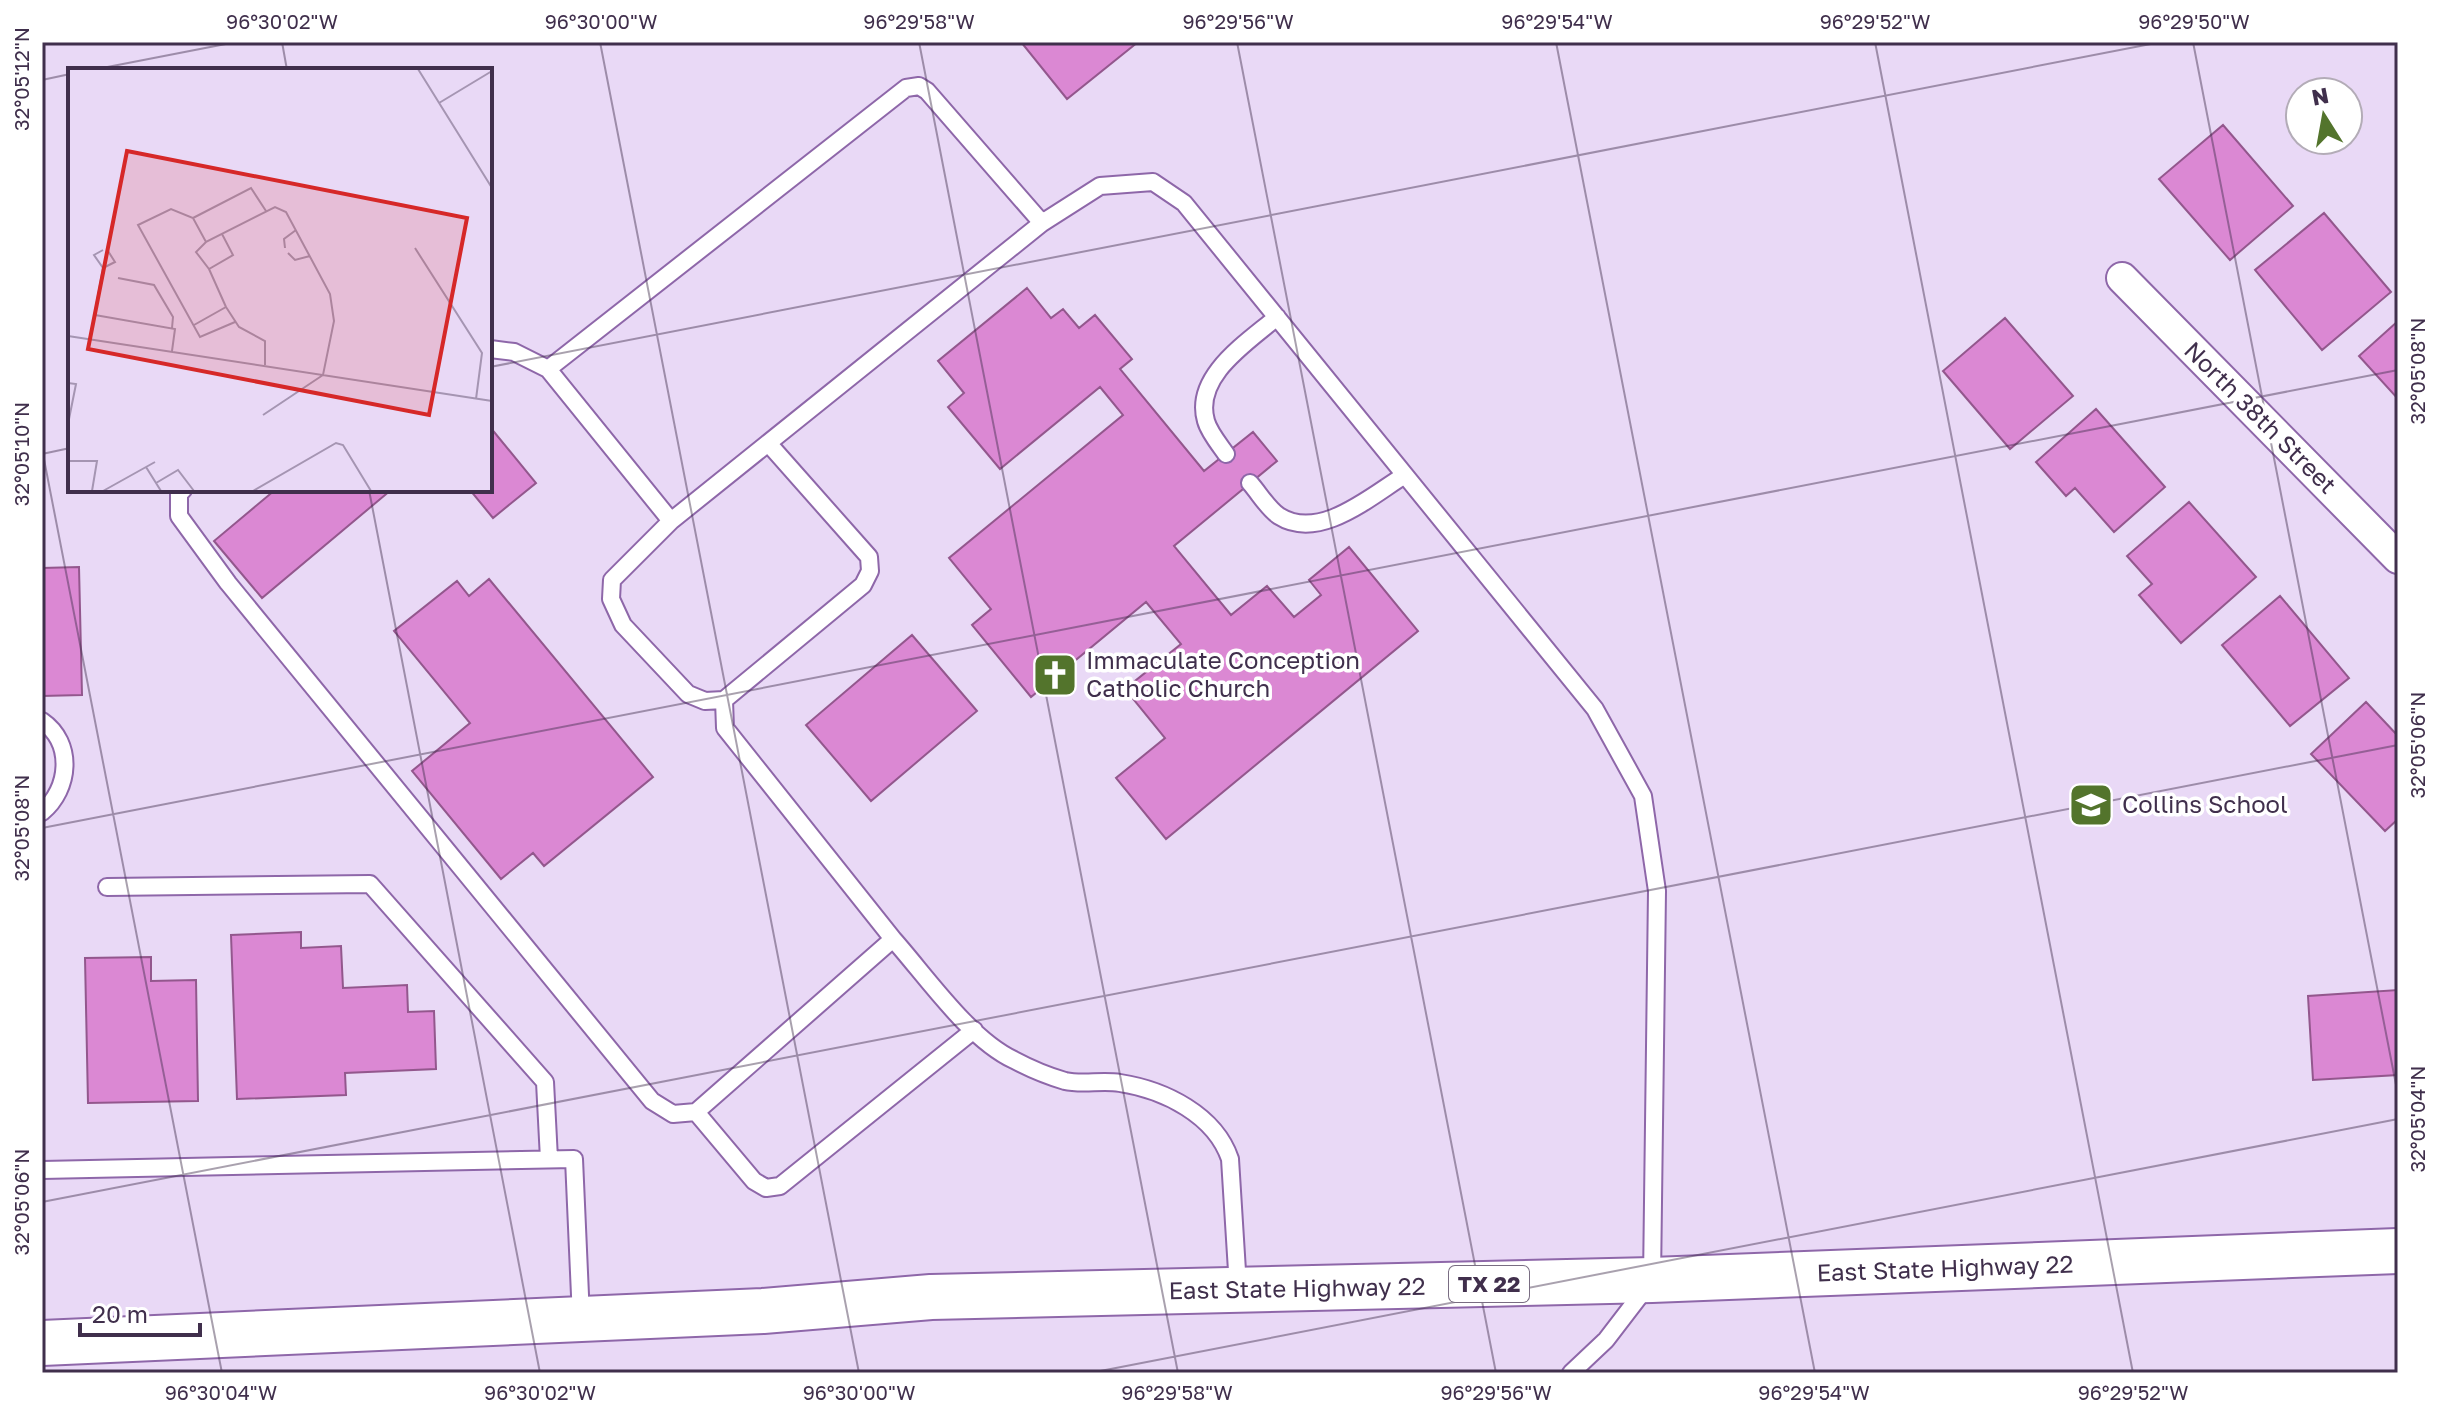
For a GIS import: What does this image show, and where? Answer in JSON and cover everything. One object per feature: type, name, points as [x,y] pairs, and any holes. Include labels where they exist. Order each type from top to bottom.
[{"type":"main road","name":"East State Highway 22","points":[[581,1319],[763,1311],[931,1297],[1652,1280],[2398,1251]]},
{"type":"main road","name":"TX 22","points":[[42,1343],[581,1319]]},
{"type":"street","name":"North 38th Street","points":[[2122,278],[2398,558]]},
{"type":"lane","points":[[548,369],[906,88],[919,86],[927,91],[1042,223]]},
{"type":"lane","points":[[768,443],[869,557],[870,571],[863,585],[724,700],[705,701],[688,694],[623,625],[611,599],[612,580],[671,521],[768,443],[1042,223],[1100,186],[1153,182],[1184,203],[1595,709],[1643,796],[1657,891],[1652,1280],[1606,1340],[1571,1373]]},
{"type":"lane","points":[[1226,454],[1206,422],[1203,397],[1223,364],[1277,317]]},
{"type":"lane","points":[[492,349],[514,352],[548,369],[671,521]]},
{"type":"lane","points":[[1250,483],[1280,517],[1311,525],[1346,512],[1405,475]]},
{"type":"lane","points":[[180,492],[179,516],[228,583],[652,1101],[673,1114],[696,1112],[893,939]]},
{"type":"lane","points":[[724,700],[725,728],[893,939],[974,1030],[1011,1059],[1067,1081],[1120,1083],[1172,1099],[1211,1126],[1224,1141],[1230,1159],[1239,1290]]},
{"type":"lane","points":[[42,721],[61,746],[66,776],[54,802],[42,812]]},
{"type":"lane","points":[[107,887],[370,884],[545,1082],[549,1159]]},
{"type":"lane","points":[[696,1112],[754,1181],[766,1188],[780,1186],[974,1030]]},
{"type":"lane","points":[[42,1170],[574,1159],[581,1319]]},
{"type":"building","points":[[1021,42],[1138,42],[1067,99]]},
{"type":"building","points":[[2223,125],[2293,206],[2230,260],[2159,179]]},
{"type":"building","points":[[2324,213],[2391,292],[2322,350],[2255,270]]},
{"type":"building","points":[[1027,288],[1051,318],[1063,309],[1079,328],[1095,315],[1132,359],[1120,369],[1204,471],[1253,432],[1277,461],[1174,546],[1231,615],[1267,586],[1294,617],[1321,595],[1309,580],[1349,547],[1418,631],[1166,839],[1116,778],[1165,738],[1125,689],[1181,644],[1146,602],[1031,697],[972,625],[991,609],[949,558],[1123,415],[1100,387],[1000,469],[948,407],[964,393],[938,361]]},
{"type":"building","points":[[2005,318],[2073,396],[2010,449],[1943,371]]},
{"type":"building","points":[[2398,321],[2398,399],[2359,356]]},
{"type":"building","points":[[2096,409],[2165,487],[2114,532],[2075,488],[2066,496],[2036,462]]},
{"type":"building","points":[[492,429],[536,483],[493,518],[472,492],[492,492]]},
{"type":"building","points":[[273,492],[389,492],[262,598],[214,541]]},
{"type":"building","points":[[2189,502],[2256,577],[2181,643],[2139,595],[2152,584],[2127,556]]},
{"type":"building","points":[[79,567],[82,695],[42,696],[42,568]]},
{"type":"building","points":[[489,579],[653,777],[544,866],[533,853],[501,879],[412,771],[470,723],[394,631],[457,581],[469,596]]},
{"type":"building","points":[[2280,596],[2349,678],[2290,726],[2222,645]]},
{"type":"building","points":[[912,635],[977,711],[871,801],[806,725]]},
{"type":"building","points":[[2366,702],[2398,736],[2398,819],[2385,831],[2311,754]]},
{"type":"building","points":[[301,932],[301,948],[341,946],[343,988],[407,985],[408,1012],[434,1011],[436,1069],[345,1073],[346,1095],[237,1099],[231,935]]},
{"type":"building","points":[[151,957],[151,981],[196,980],[198,1101],[88,1103],[85,958]]},
{"type":"building","points":[[2398,990],[2398,1075],[2313,1080],[2308,996]]},
{"type":"place","name":"Immaculate Conception Catholic Church","points":[[1055,675]]},
{"type":"place","name":"Collins School","points":[[2091,805]]}]
